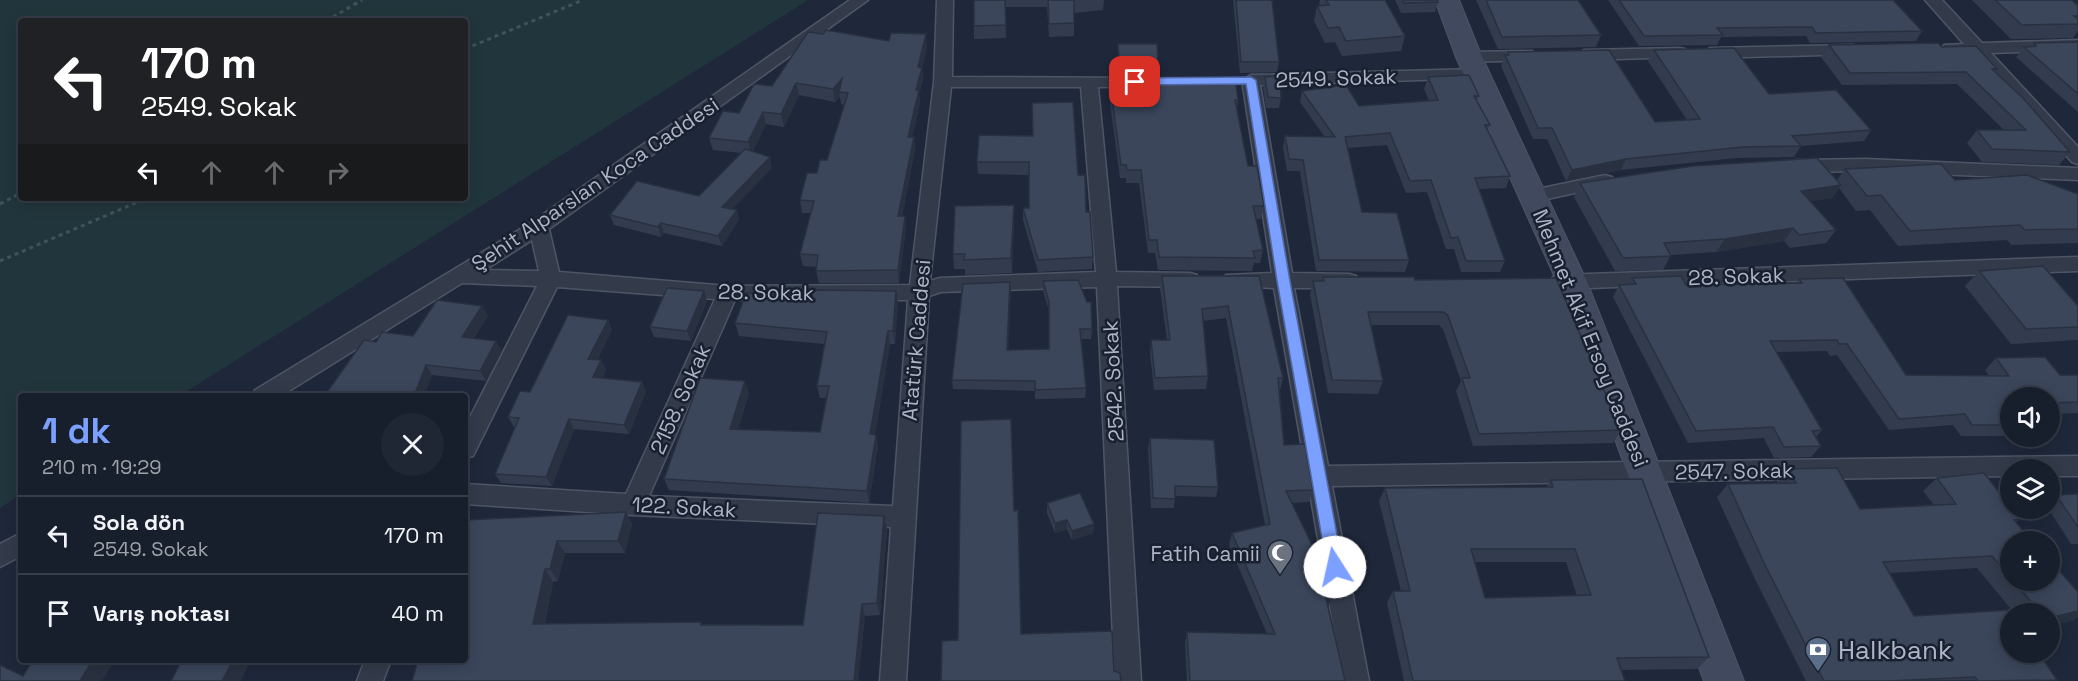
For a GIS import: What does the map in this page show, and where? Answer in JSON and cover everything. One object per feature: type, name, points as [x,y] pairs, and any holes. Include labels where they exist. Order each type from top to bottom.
[{"type":"street","name":"Şehit Alparslan Koca Caddesi","points":[[268,393],[539,227],[860,0]]},
{"type":"street","name":"Atatürk Caddesi","points":[[893,681],[919,292],[943,82],[945,0]]},
{"type":"street","name":"Mehmet Akif Ersoy Caddesi","points":[[1447,0],[1473,65],[1572,282],[1724,681]]},
{"type":"street","points":[[1933,0],[2078,158]]},
{"type":"street","points":[[1931,49],[2078,45]]},
{"type":"street","points":[[1572,55],[1873,50]]},
{"type":"street","name":"2549. Sokak","points":[[1283,281],[1245,80],[1473,65],[1549,56]]},
{"type":"street","points":[[943,82],[1158,82]]},
{"type":"street","name":"2542. Sokak","points":[[1089,82],[1107,279],[1128,681]]},
{"type":"street","points":[[1784,166],[1866,165],[2078,174]]},
{"type":"street","points":[[1533,196],[1621,178]]},
{"type":"street","points":[[468,443],[551,279],[539,227]]},
{"type":"street","name":"28. Sokak","points":[[1538,282],[2078,264]]},
{"type":"street","name":"28. Sokak","points":[[460,276],[551,279],[728,293],[919,292],[940,285],[1107,279],[1364,281]]},
{"type":"street","points":[[1283,281],[1356,681]]},
{"type":"street","name":"2158. Sokak","points":[[633,506],[728,293]]},
{"type":"street","name":"2547. Sokak","points":[[1318,476],[2078,466]]},
{"type":"street","name":"122. Sokak","points":[[468,494],[633,506],[903,517]]},
{"type":"street","points":[[0,557],[18,546]]},
{"type":"street","points":[[0,557],[18,559]]},
{"type":"street","points":[[370,681],[377,663]]},
{"type":"path","points":[[331,18],[362,0]]},
{"type":"path","points":[[468,48],[583,0]]},
{"type":"path","points":[[0,204],[18,195]]},
{"type":"path","points":[[0,261],[140,201]]},
{"type":"green space","points":[[0,0],[808,0],[184,393],[18,393],[18,496],[0,508]]},
{"type":"building","points":[[974,0],[1005,0],[1006,25],[974,26]]},
{"type":"building","points":[[1048,0],[1074,0],[1074,23],[1049,24]]},
{"type":"building","points":[[1236,0],[1272,0],[1279,62],[1241,62]]},
{"type":"building","points":[[1326,0],[1385,0],[1405,36],[1346,41],[1339,27],[1328,28],[1317,6],[1329,5]]},
{"type":"building","points":[[1403,0],[1437,0],[1438,2],[1404,3]]},
{"type":"building","points":[[1486,0],[1578,0],[1601,35],[1502,37]]},
{"type":"building","points":[[1619,0],[1893,0],[1922,31],[1816,33],[1812,27],[1717,28],[1723,35],[1644,36]]},
{"type":"building","points":[[1995,0],[2072,0],[2078,6],[2078,16],[2074,16],[2078,19],[2078,24],[2022,25]]},
{"type":"building","points":[[826,30],[889,41],[891,33],[926,34],[918,67],[922,68],[916,90],[919,90],[908,137],[914,137],[898,216],[905,216],[898,270],[816,271],[818,255],[800,254],[814,201],[800,200],[807,173],[817,173],[820,160],[827,160],[848,93],[839,92],[842,79],[833,89],[796,83],[781,114],[763,112],[748,142],[709,138],[723,111],[739,113],[754,84],[772,86],[808,32],[823,34]]},
{"type":"building","points":[[2078,42],[2078,94],[2024,47],[2036,46],[2034,43]]},
{"type":"building","points":[[1938,43],[1942,47],[1976,46],[1997,69],[1992,69],[2023,98],[2070,152],[1992,149],[1977,130],[2026,130],[1966,72],[1850,73],[1829,45]]},
{"type":"building","points":[[1118,44],[1157,44],[1158,63],[1119,63]]},
{"type":"building","points":[[1734,48],[1769,94],[1836,90],[1871,130],[1792,136],[1801,146],[1743,147],[1626,159],[1572,170],[1552,128],[1538,128],[1505,55],[1509,55],[1508,52],[1609,50],[1655,122],[1700,119],[1654,50]]},
{"type":"building","points":[[1469,75],[1479,96],[1474,96],[1490,125],[1485,125],[1510,176],[1475,178],[1505,261],[1466,261],[1458,237],[1451,238],[1431,180],[1410,181],[1390,133],[1345,137],[1362,212],[1397,213],[1409,260],[1319,260],[1303,160],[1289,159],[1285,136],[1335,137],[1302,91],[1346,85],[1359,106],[1438,100],[1428,77]]},
{"type":"building","points":[[1109,76],[1235,78],[1238,100],[1235,100],[1248,166],[1257,166],[1264,206],[1253,206],[1263,250],[1253,251],[1255,258],[1159,257],[1157,240],[1149,240],[1141,170],[1127,170],[1126,165],[1121,165]]},
{"type":"building","points":[[1280,76],[1281,98],[1268,97],[1265,77]]},
{"type":"building","points":[[1073,102],[1078,175],[1085,175],[1086,212],[1090,212],[1093,257],[1038,260],[1023,208],[1029,208],[1029,162],[977,162],[979,135],[1033,136],[1032,103]]},
{"type":"building","points":[[745,149],[770,157],[722,207],[737,210],[718,236],[661,223],[658,227],[610,215],[637,181],[699,196]]},
{"type":"building","points":[[1817,158],[1841,185],[1801,191],[1836,230],[1799,235],[1793,228],[1725,239],[1664,243],[1671,256],[1623,258],[1580,183],[1693,166]]},
{"type":"building","points":[[1941,164],[1955,180],[2027,175],[2078,194],[2078,229],[2025,230],[2020,225],[1910,231],[1881,195],[1867,196],[1845,169]]},
{"type":"building","points":[[1014,205],[1011,258],[964,260],[965,254],[953,254],[955,206]]},
{"type":"building","points":[[2043,266],[2078,306],[2078,327],[2026,329],[1979,271]]},
{"type":"building","points":[[1162,276],[1259,276],[1283,378],[1278,378],[1284,445],[1305,444],[1313,490],[1286,491],[1330,582],[1332,597],[1326,598],[1345,681],[1190,681],[1187,632],[1275,634],[1232,533],[1270,524],[1228,306],[1202,309],[1208,376],[1155,378],[1151,340],[1170,340]]},
{"type":"building","points":[[1681,276],[1686,285],[1802,283],[1799,279],[1843,278],[1906,375],[2009,376],[1996,358],[2045,357],[2060,375],[2078,375],[2078,402],[2060,403],[2060,387],[2000,387],[2000,425],[1972,425],[1965,414],[1899,419],[1847,344],[1839,344],[1837,340],[1770,341],[1822,430],[1812,431],[1821,446],[1784,447],[1773,427],[1696,431],[1619,285],[1636,284],[1632,278]]},
{"type":"building","points":[[1323,277],[1414,277],[1415,280],[1556,278],[1621,430],[1479,434],[1462,378],[1470,378],[1448,316],[1444,312],[1368,312],[1383,381],[1332,380],[1313,281],[1324,281]]},
{"type":"building","points":[[1078,280],[1087,302],[1091,302],[1092,329],[1080,329],[1086,388],[1035,390],[1035,381],[952,380],[963,284],[1010,282],[1007,350],[1049,349],[1049,302],[1043,281]]},
{"type":"building","points":[[667,288],[704,291],[687,331],[650,327]]},
{"type":"building","points":[[813,290],[896,291],[893,331],[888,331],[870,434],[876,435],[867,491],[664,479],[700,378],[745,381],[730,429],[820,432],[829,386],[817,386],[827,332],[735,323],[746,293],[812,297]]},
{"type":"building","points":[[437,300],[482,306],[462,337],[496,341],[480,371],[426,365],[415,393],[326,393],[364,340],[376,342],[382,332],[413,336]]},
{"type":"building","points":[[568,315],[608,320],[588,359],[601,360],[593,377],[642,382],[624,425],[569,419],[546,477],[495,474],[519,418],[508,417],[520,391],[530,392]]},
{"type":"building","points":[[1011,419],[1014,511],[1018,510],[1021,634],[1112,631],[1114,671],[1120,673],[1121,681],[941,681],[942,641],[958,640],[961,421]]},
{"type":"building","points":[[1150,438],[1214,440],[1218,487],[1175,486],[1175,499],[1153,498]]},
{"type":"building","points":[[1837,468],[1860,509],[1956,504],[1937,478],[1984,473],[2000,493],[2000,519],[2020,519],[2014,520],[2024,531],[2000,531],[2000,565],[1992,556],[1883,562],[1914,616],[2000,611],[2000,663],[2045,663],[2057,680],[1978,681],[1975,677],[1824,681],[1765,565],[1728,484],[1796,483],[1788,469]]},
{"type":"building","points":[[1642,479],[1709,657],[1617,658],[1625,681],[1413,681],[1393,591],[1410,591],[1385,488],[1553,487],[1551,480]],"holes":[[[1471,549],[1575,549],[1591,595],[1485,598]]]},
{"type":"building","points":[[1080,493],[1094,524],[1072,531],[1067,520],[1055,523],[1047,503]]},
{"type":"building","points":[[2078,494],[2078,527],[2060,501],[2060,495]]},
{"type":"building","points":[[626,512],[618,541],[557,541],[550,569],[545,569],[533,624],[701,622],[701,625],[803,625],[818,513],[884,516],[877,603],[862,604],[854,681],[412,681],[417,663],[468,663],[468,520]]},
{"type":"building","points":[[2060,572],[2078,592],[2078,611],[2060,615],[2060,603],[2032,603],[2022,591],[2060,591]]},
{"type":"building","points":[[31,663],[91,663],[80,681],[0,681],[0,665],[23,676]]},
{"type":"building","points":[[180,663],[231,663],[222,681],[171,681]]},
{"type":"place","name":"Fatih Camii","points":[[1280,576]]},
{"type":"place","name":"Halkbank","points":[[1818,673]]},
{"type":"route","points":[[1135,82],[1251,80],[1283,281],[1335,567]]}]
